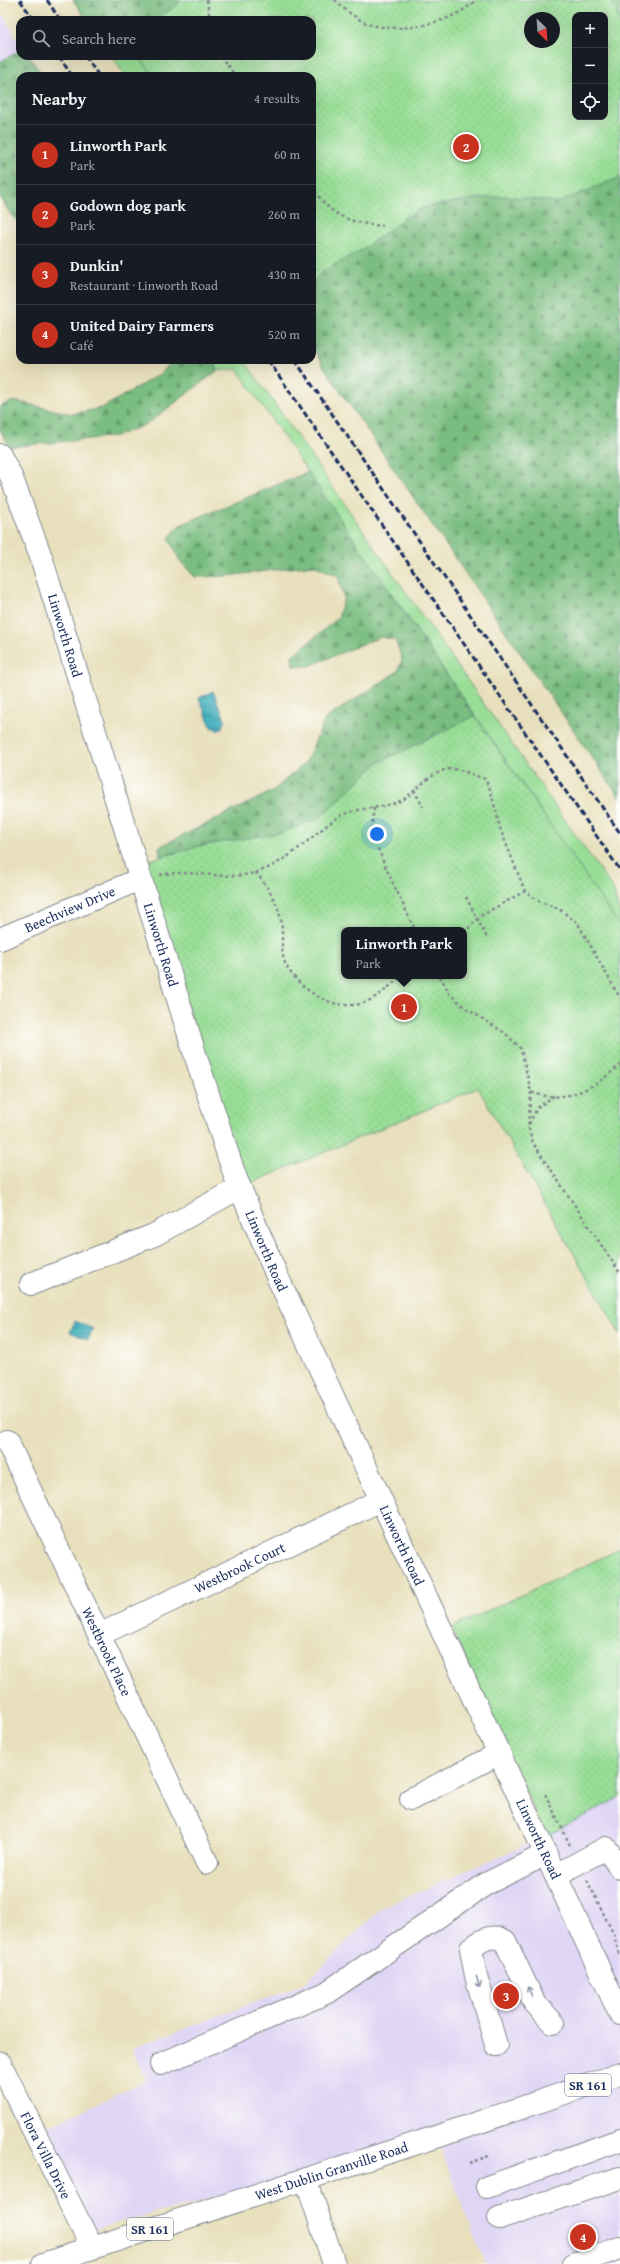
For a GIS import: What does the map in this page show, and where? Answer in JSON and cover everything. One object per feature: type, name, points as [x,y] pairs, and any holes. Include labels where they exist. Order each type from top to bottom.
[{"type":"main road","name":"Linworth Road","points":[[0,455],[11,476],[41,557],[194,1051],[240,1188],[278,1276],[381,1500],[500,1753],[620,2014]]},
{"type":"main road","name":"Beechview Drive","points":[[0,939],[140,879]]},
{"type":"main road","points":[[31,1284],[154,1235],[240,1188]]},
{"type":"main road","name":"Westbrook Place","points":[[7,1441],[206,1863]]},
{"type":"main road","name":"Westbrook Court","points":[[99,1635],[381,1500]]},
{"type":"main road","points":[[411,1799],[500,1753]]},
{"type":"main road","points":[[556,1875],[613,1844],[620,1868]]},
{"type":"main road","points":[[161,2064],[326,1993],[486,1884],[546,1854]]},
{"type":"main road","points":[[496,2045],[474,1970],[471,1949],[479,1942],[492,1937],[499,1937],[505,1941],[534,2002],[553,2023]]},
{"type":"main road","name":"Flora Villa Drive","points":[[0,2063],[92,2248]]},
{"type":"main road","name":"West Dublin Granville Road","points":[[42,2264],[466,2127],[620,2074]]},
{"type":"main road","points":[[487,2188],[620,2140]]},
{"type":"main road","points":[[498,2218],[620,2178]]},
{"type":"main road","points":[[306,2179],[334,2264]]},
{"type":"main road","points":[[574,2264],[620,2248]]},
{"type":"path","points":[[207,0],[209,16]]},
{"type":"path","points":[[335,0],[366,23],[387,28],[439,21],[462,12],[476,0]]},
{"type":"path","points":[[223,60],[233,72]]},
{"type":"path","points":[[316,193],[321,202],[339,215],[359,224],[383,226]]},
{"type":"path","points":[[140,879],[174,872],[200,873],[228,878],[269,868],[292,854],[335,819],[348,813],[374,808],[404,799],[436,773],[452,769],[485,779],[490,790],[501,831],[525,891],[539,901],[559,909],[577,922],[620,998]]},
{"type":"path","points":[[414,790],[423,807]]},
{"type":"path","points":[[374,808],[371,831],[385,866],[415,927]]},
{"type":"path","points":[[256,872],[278,907],[282,922],[280,942],[286,965],[297,980],[315,996],[332,1004],[354,1004],[370,1001],[398,979]]},
{"type":"path","points":[[467,929],[478,920],[525,891]]},
{"type":"path","points":[[466,897],[487,938]]},
{"type":"path","points":[[442,979],[449,993],[464,1007],[505,1033],[521,1049],[531,1092],[528,1126],[533,1143],[620,1273]]},
{"type":"path","points":[[531,1092],[543,1097],[587,1090],[620,1065]]},
{"type":"path","points":[[528,1126],[538,1108],[555,1096]]},
{"type":"path","points":[[469,2163],[489,2156]]},
{"type":"shaded area","points":[[0,11],[16,37],[16,52],[0,62]]},
{"type":"shaded area","points":[[620,1797],[620,2264],[486,2264],[437,2140],[83,2232],[29,2135],[146,2081],[132,2048],[304,1984],[381,1908],[546,1836]]},
{"type":"green space","points":[[73,0],[180,0],[178,5],[160,16],[84,16]]},
{"type":"green space","points":[[180,0],[611,0],[620,22],[620,177],[559,202],[506,196],[472,199],[425,207],[404,218],[365,248],[323,271],[316,270],[316,72],[150,72],[142,60],[316,60],[316,16],[160,16],[178,5]]},
{"type":"green space","points":[[611,0],[620,0],[620,22]]},
{"type":"green space","points":[[16,52],[16,60],[32,60],[40,72],[16,72],[16,220],[11,215],[0,197],[0,62]]},
{"type":"green space","points":[[115,60],[142,60],[150,72],[122,72]]},
{"type":"green space","points":[[620,177],[620,798],[323,366],[316,353],[316,278],[323,271],[365,248],[404,218],[425,207],[472,199],[506,196],[559,202]]},
{"type":"green space","points":[[316,270],[323,271],[316,278]]},
{"type":"green space","points":[[170,364],[214,364],[217,371],[147,424],[116,436],[10,447],[0,430],[0,406],[14,401],[72,414],[102,408],[158,375]]},
{"type":"green space","points":[[214,364],[247,364],[613,889],[620,915],[620,926],[237,369],[217,371]]},
{"type":"green space","points":[[308,472],[475,716],[378,763],[318,819],[280,833],[200,846],[160,856],[159,847],[273,791],[306,762],[325,719],[398,671],[402,659],[395,640],[380,637],[309,666],[293,666],[292,656],[338,618],[344,598],[338,576],[314,565],[226,576],[195,577],[180,561],[169,538],[180,525]]},
{"type":"green space","points":[[475,716],[620,926],[620,1334],[478,1088],[244,1186],[143,862],[200,846],[280,833],[318,819],[378,763]]},
{"type":"green space","points":[[620,1549],[620,1797],[546,1836],[451,1628]]},
{"type":"water","points":[[213,691],[226,722],[222,724],[223,727],[217,731],[215,727],[212,729],[199,698]]},
{"type":"water","points":[[75,1321],[93,1329],[88,1340],[70,1332]]},
{"type":"railway","points":[[20,0],[31,16]]},
{"type":"railway","points":[[47,0],[57,16]]},
{"type":"railway","points":[[62,60],[69,72]]},
{"type":"railway","points":[[88,60],[96,72]]},
{"type":"railway","points":[[271,364],[620,870]]},
{"type":"railway","points":[[298,364],[620,833]]},
{"type":"place","name":"Godown dog park","points":[[466,147]]},
{"type":"place","name":"Linworth Park","points":[[404,1007]]},
{"type":"place","name":"Dunkin'","points":[[506,1996]]},
{"type":"place","name":"United Dairy Farmers","points":[[583,2237]]}]
